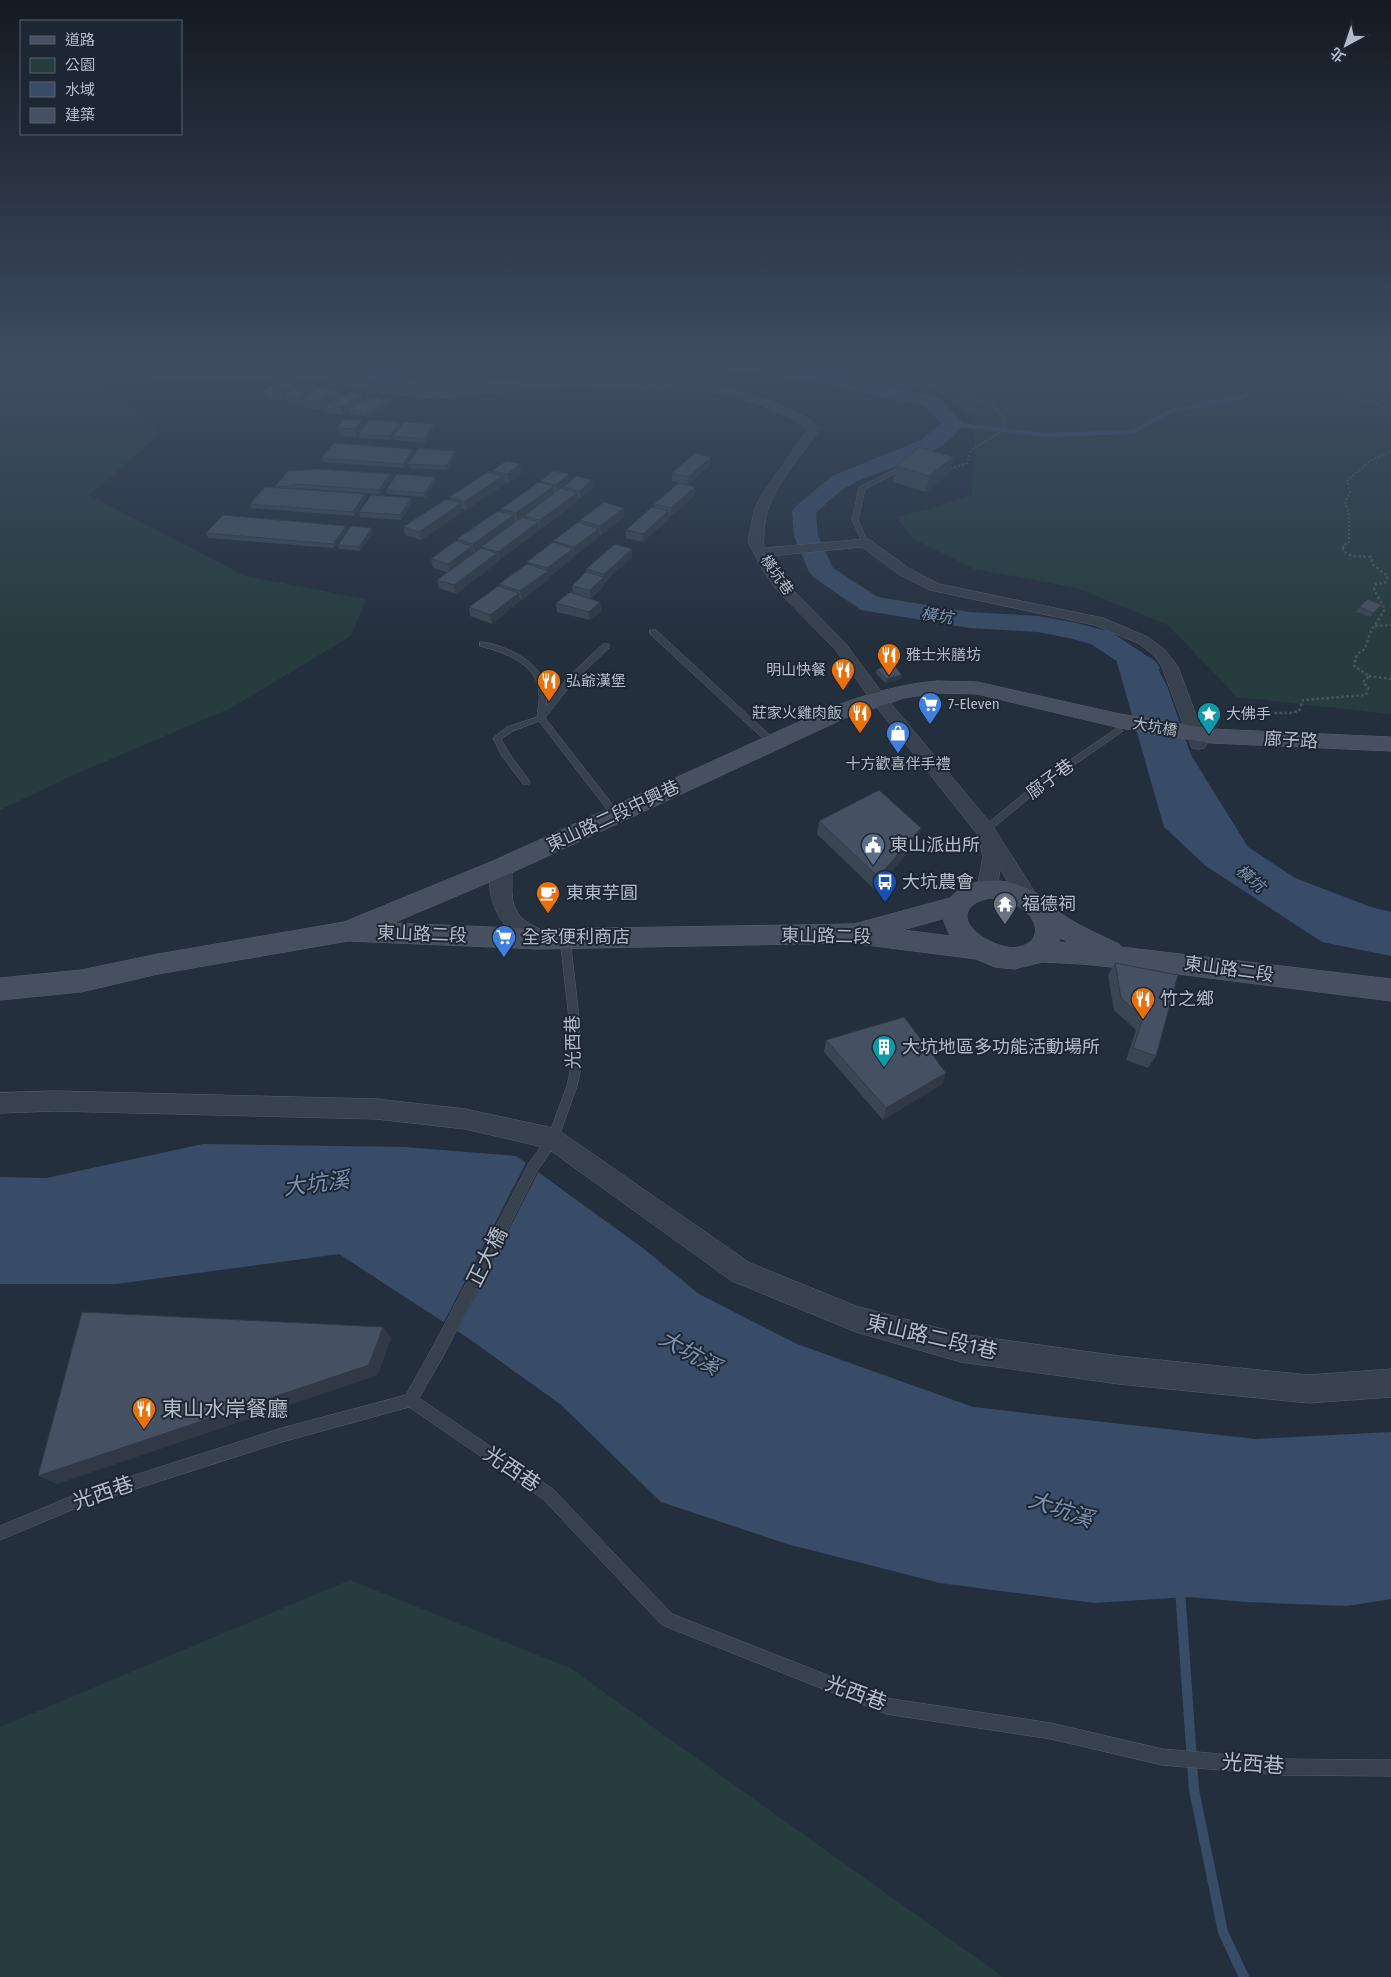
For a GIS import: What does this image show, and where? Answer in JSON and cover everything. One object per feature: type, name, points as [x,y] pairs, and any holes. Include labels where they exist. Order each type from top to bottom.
[{"type":"main road","name":"東山路二段中興巷","points":[[348,931],[502,867],[835,714],[877,697],[913,700],[974,699],[1121,728]]},
{"type":"main road","name":"大坑橋","points":[[1121,728],[1194,739]]},
{"type":"main road","name":"廍子路","points":[[1194,739],[1391,744]]},
{"type":"main road","name":"廍子路","points":[[1194,739],[1298,755],[1391,759]]},
{"type":"main road","points":[[851,934],[957,906],[969,895],[987,889],[1010,892],[1038,908],[1082,938],[1120,956]]},
{"type":"main road","points":[[957,906],[954,916],[956,928],[964,939],[976,949],[1003,958],[1019,958],[1042,947],[1048,937],[1048,926],[1038,908]]},
{"type":"main road","name":"東山路二段","points":[[0,1009],[82,981],[158,964],[348,931],[553,938],[851,934],[976,949]]},
{"type":"main road","name":"東山路二段","points":[[1037,951],[1120,956],[1391,990]]},
{"type":"main road","name":"東山路二段","points":[[0,989],[82,981]]},
{"type":"street","name":"橫坑巷","points":[[793,458],[768,494],[755,529],[757,541],[755,542],[771,572],[782,587],[840,646],[877,697],[985,830],[1038,908]]},
{"type":"street","points":[[761,552],[865,543],[905,572],[935,587],[1098,621],[1143,640],[1160,653],[1170,667],[1194,739]]},
{"type":"street","points":[[985,830],[993,857],[987,889]]},
{"type":"street","points":[[502,867],[501,897],[507,913],[517,927],[553,938]]},
{"type":"street","points":[[0,1103],[65,1101],[376,1108],[465,1119],[553,1139]]},
{"type":"street","name":"東山路二段1巷","points":[[553,1139],[741,1272],[856,1319],[961,1348],[1119,1370],[1309,1389],[1391,1383]]},
{"type":"lane","points":[[865,543],[855,520],[862,488],[916,461]]},
{"type":"lane","points":[[653,632],[774,743]]},
{"type":"lane","points":[[482,644],[500,648],[530,666],[543,690],[541,718],[616,814]]},
{"type":"lane","points":[[526,782],[505,754],[497,738],[510,729],[541,718],[570,680],[606,646]]},
{"type":"lane","name":"廍子巷","points":[[985,830],[1041,784],[1121,728]]},
{"type":"lane","name":"光西巷","points":[[533,1167],[553,1139],[575,1072],[574,1018],[553,938]]},
{"type":"lane","name":"正大橋","points":[[410,1400],[441,1346],[533,1167]]},
{"type":"lane","name":"光西巷","points":[[0,1533],[88,1497],[282,1435],[410,1400],[548,1494],[667,1620],[886,1706],[1051,1730],[1162,1757],[1280,1767],[1391,1768]]},
{"type":"path","points":[[916,461],[949,471],[967,464],[969,458]]},
{"type":"path","points":[[1375,458],[1347,481],[1350,492],[1344,502],[1352,518],[1349,529],[1349,542],[1343,546],[1343,551],[1352,556],[1371,557],[1373,566],[1388,576],[1385,583],[1376,584],[1374,590],[1385,609],[1374,626],[1365,649],[1357,654],[1354,666],[1368,676],[1391,679]]},
{"type":"path","points":[[1374,626],[1391,625]]},
{"type":"path","points":[[1254,713],[1290,714],[1299,711],[1303,700],[1366,695],[1368,688],[1362,682],[1368,676]]},
{"type":"green space","points":[[0,458],[132,458],[89,495],[245,576],[366,599],[351,636],[231,708],[71,776],[0,810]]},
{"type":"green space","points":[[973,458],[1391,458],[1391,714],[1237,697],[1168,625],[1077,588],[974,569],[912,538],[896,517],[933,508],[972,495]]},
{"type":"green space","points":[[350,1580],[570,1668],[1003,1977],[0,1977],[0,1727]]},
{"type":"water","points":[[1101,638],[1153,659],[1167,686],[1191,755],[1248,847],[1295,878],[1371,907],[1391,912],[1391,956],[1322,942],[1206,866],[1164,827],[1114,652]]},
{"type":"water","name":"大坑溪","points":[[203,1144],[405,1147],[516,1156],[644,1249],[699,1294],[797,1344],[973,1407],[1255,1439],[1391,1432],[1391,1599],[1347,1606],[1247,1602],[1187,1597],[1094,1603],[940,1583],[787,1544],[661,1502],[560,1404],[468,1338],[339,1254],[116,1284],[0,1284],[0,1177],[46,1178]]},
{"type":"pier","points":[[527,1161],[540,1169],[456,1333],[443,1324]]},
{"type":"building","points":[[325,458],[407,458],[403,464]]},
{"type":"building","points":[[412,458],[451,458],[446,466],[408,464]]},
{"type":"building","points":[[689,458],[710,458],[688,477],[672,473]]},
{"type":"building","points":[[905,458],[951,458],[929,476],[896,466]]},
{"type":"building","points":[[506,461],[521,464],[507,474],[492,471]]},
{"type":"building","points":[[317,469],[390,474],[379,490],[295,484],[293,486],[274,487],[288,471]]},
{"type":"building","points":[[553,471],[569,474],[556,485],[541,481]]},
{"type":"building","points":[[488,472],[503,476],[464,502],[449,497]]},
{"type":"building","points":[[397,474],[435,477],[425,493],[386,490]]},
{"type":"building","points":[[576,476],[592,480],[580,491],[564,487]]},
{"type":"building","points":[[538,482],[554,486],[516,513],[501,509]]},
{"type":"building","points":[[679,483],[695,487],[671,508],[654,504]]},
{"type":"building","points":[[265,487],[365,494],[353,512],[250,504]]},
{"type":"building","points":[[561,488],[577,493],[540,520],[524,516]]},
{"type":"building","points":[[371,495],[411,498],[400,515],[359,512]]},
{"type":"building","points":[[446,499],[461,503],[419,532],[403,527]]},
{"type":"building","points":[[604,502],[624,508],[600,526],[580,520]]},
{"type":"building","points":[[652,507],[668,511],[643,534],[626,530]]},
{"type":"building","points":[[498,511],[514,515],[473,544],[457,539]]},
{"type":"building","points":[[223,515],[346,526],[333,544],[206,533]]},
{"type":"building","points":[[522,517],[538,522],[498,552],[481,547]]},
{"type":"building","points":[[578,522],[599,529],[574,547],[553,541]]},
{"type":"building","points":[[351,526],[372,528],[359,547],[338,545]]},
{"type":"building","points":[[455,541],[472,546],[448,564],[431,559]]},
{"type":"building","points":[[553,542],[573,549],[547,568],[527,562]]},
{"type":"building","points":[[615,544],[632,549],[604,574],[586,569]]},
{"type":"building","points":[[481,548],[497,553],[454,585],[437,580]]},
{"type":"building","points":[[527,564],[548,571],[520,591],[499,584]]},
{"type":"building","points":[[586,572],[604,577],[590,590],[572,586]]},
{"type":"building","points":[[498,586],[519,593],[490,615],[469,607]]},
{"type":"building","points":[[570,592],[600,602],[589,612],[556,603]]},
{"type":"building","points":[[1368,599],[1382,605],[1373,613],[1359,607]]},
{"type":"building","points":[[894,665],[902,675],[886,679],[877,669]]},
{"type":"building","name":"東山派出所","points":[[879,790],[921,828],[878,877],[819,821]]},
{"type":"building","name":"竹之鄉","points":[[1115,963],[1178,975],[1156,1056],[1133,1048],[1143,1018],[1121,998]]},
{"type":"building","name":"大坑地區多功能活動場所","points":[[904,1017],[946,1073],[886,1108],[826,1040]]},
{"type":"building","name":"東山水岸餐廳","points":[[82,1312],[383,1327],[369,1365],[38,1476]]},
{"type":"waterway","name":"橫坑","points":[[896,458],[840,481],[804,511],[806,536],[822,572],[870,604],[969,620],[1038,624],[1077,631],[1101,638],[1146,668]]},
{"type":"waterway","points":[[1180,1589],[1194,1790],[1223,1932],[1244,1977]]},
{"type":"place","name":"雅士米膳坊","points":[[889,676]]},
{"type":"place","name":"明山快餐","points":[[843,691]]},
{"type":"place","name":"弘爺漢堡","points":[[549,702]]},
{"type":"place","name":"7-Eleven","points":[[930,725]]},
{"type":"place","name":"莊家火雞肉飯","points":[[860,734]]},
{"type":"place","name":"大佛手","points":[[1209,735]]},
{"type":"place","name":"十方歡喜伴手禮","points":[[898,754]]},
{"type":"place","name":"東山派出所","points":[[873,866]]},
{"type":"place","name":"大坑農會","points":[[885,903]]},
{"type":"place","name":"東東芋圓","points":[[548,914]]},
{"type":"place","name":"福德祠","points":[[1005,925]]},
{"type":"place","name":"全家便利商店","points":[[504,958]]},
{"type":"place","name":"竹之鄉","points":[[1143,1020]]},
{"type":"place","name":"大坑地區多功能活動場所","points":[[884,1068]]},
{"type":"place","name":"東山水岸餐廳","points":[[144,1430]]}]
